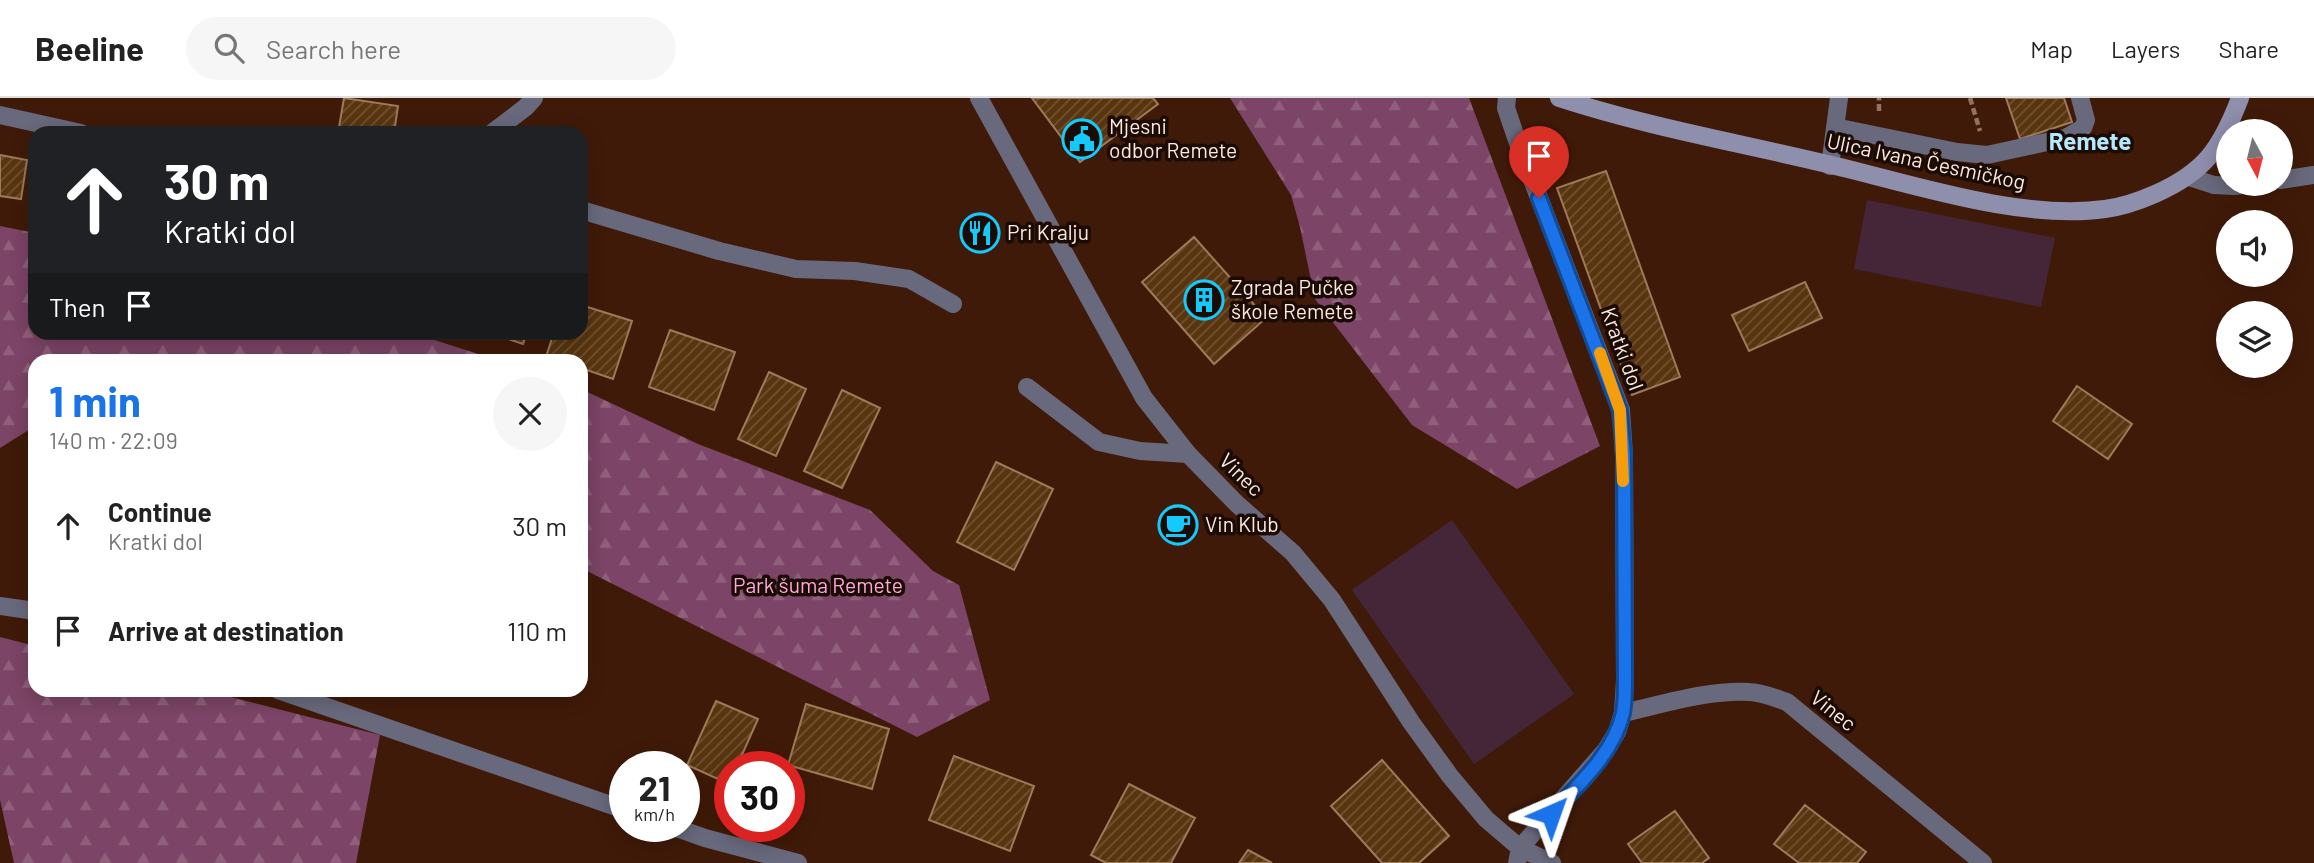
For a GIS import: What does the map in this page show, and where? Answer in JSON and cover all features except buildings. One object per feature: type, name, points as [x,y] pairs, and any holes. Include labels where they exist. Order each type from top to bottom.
[{"type":"main road","name":"Ulica Ivana Česmičkog","points":[[1559,98],[1656,126],[1830,166],[1994,203],[2052,210],[2105,209],[2141,200],[2189,177],[2204,164],[2221,140],[2240,98]]},
{"type":"street","points":[[501,126],[534,98]]},
{"type":"street","name":"Vinec","points":[[979,98],[1144,398],[1188,454],[1237,504],[1293,553],[1332,600],[1411,722],[1450,776],[1486,819],[1518,855],[1552,863]]},
{"type":"street","name":"Kratki dol","points":[[1507,98],[1506,108],[1519,146],[1620,410],[1624,455],[1623,713]]},
{"type":"street","points":[[1830,166],[1839,98]]},
{"type":"street","points":[[1835,127],[1957,152],[1987,155],[2065,138],[2083,128],[2086,120],[2080,98]]},
{"type":"street","points":[[0,115],[50,126]]},
{"type":"street","points":[[2293,178],[2314,175]]},
{"type":"street","points":[[2189,177],[2216,185]]},
{"type":"street","points":[[588,213],[719,251],[796,268],[855,271],[909,279],[953,304]]},
{"type":"street","points":[[1027,387],[1099,442],[1140,451],[1188,454]]},
{"type":"street","points":[[0,606],[28,610]]},
{"type":"street","name":"Vinec","points":[[1623,713],[1719,693],[1752,691],[1787,702],[1983,863]]},
{"type":"street","points":[[298,697],[609,804]]},
{"type":"street","points":[[1518,855],[1606,750],[1623,713]]},
{"type":"street","points":[[700,836],[798,863]]},
{"type":"green space","points":[[1230,98],[1469,98],[1600,446],[1517,489],[1412,425],[1315,299],[1291,195]]},
{"type":"green space","points":[[0,226],[28,232],[28,340],[434,340],[478,354],[28,354],[28,430],[0,448]]},
{"type":"green space","name":"Park šuma Remete","points":[[588,392],[698,444],[870,510],[933,571],[959,585],[990,700],[917,737],[588,572]]},
{"type":"green space","points":[[0,637],[28,644],[28,697],[231,697],[380,735],[356,863],[14,863],[0,800]]},
{"type":"shaded area","points":[[1867,200],[2055,238],[2041,307],[1854,269]]},
{"type":"shaded area","points":[[1452,520],[1574,694],[1474,764],[1352,590]]},
{"type":"slow traffic","points":[[1600,353],[1620,410],[1623,481]]},
{"type":"place","name":"Mjesni odbor Remete","points":[[1082,139]]},
{"type":"place","name":"Pri Kralju","points":[[980,233]]},
{"type":"place","name":"Zgrada Pučke škole Remete","points":[[1204,300]]},
{"type":"place","name":"Vin Klub","points":[[1178,525]]},
{"type":"district","name":"Remete","points":[[2090,142]]},
{"type":"route","points":[[1539,198],[1620,410],[1624,455],[1623,713],[1606,750],[1551,814]]}]
